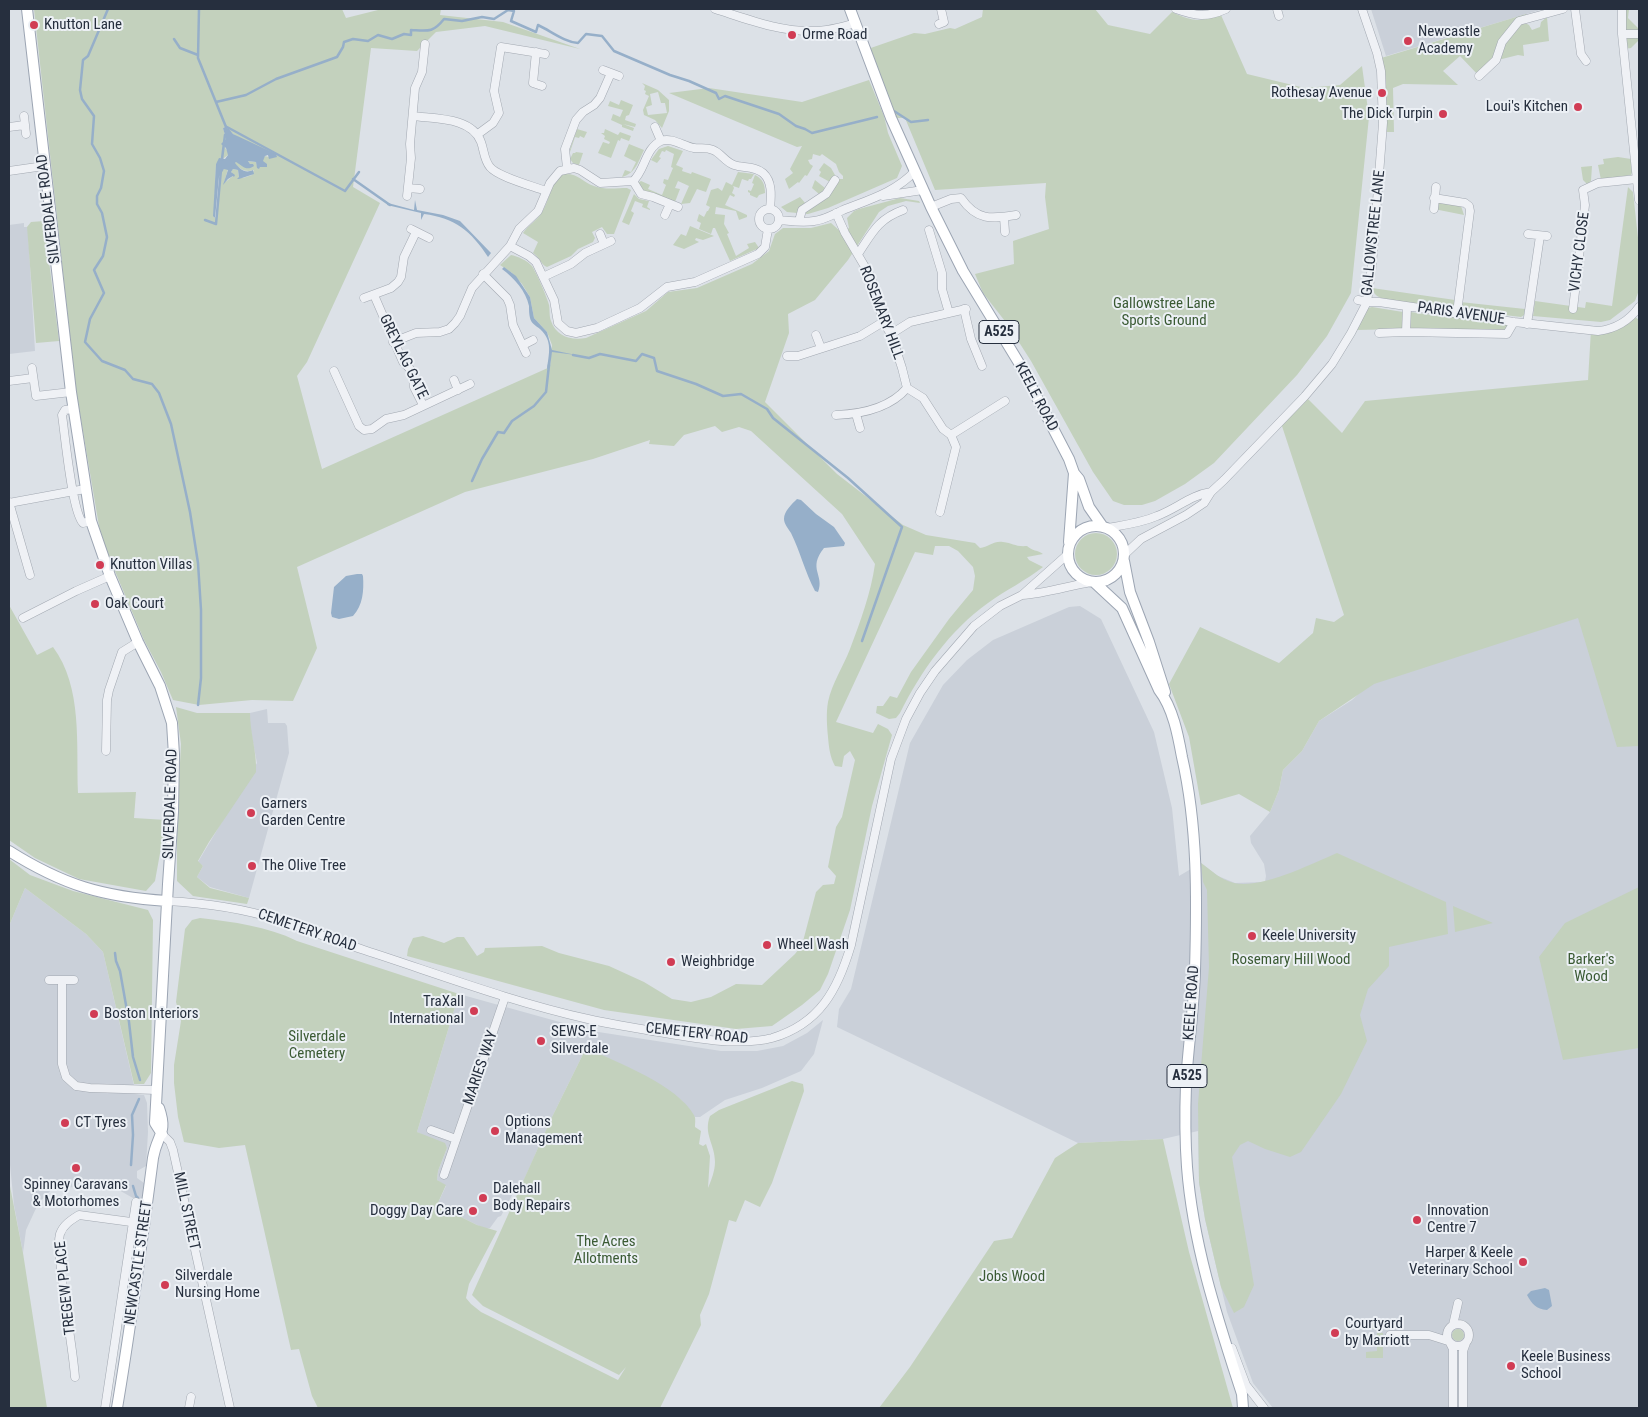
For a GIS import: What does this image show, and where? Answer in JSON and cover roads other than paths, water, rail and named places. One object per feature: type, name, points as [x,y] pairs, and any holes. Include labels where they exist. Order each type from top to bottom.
[{"type":"main road","name":"SILVERDALE ROAD","points":[[27,9],[71,392],[69,410],[85,489],[87,522],[138,642],[160,686],[172,723],[174,755],[173,812],[157,1090],[157,1102],[164,1124],[162,1134]]},
{"type":"main road","name":"KEELE ROAD","points":[[850,9],[891,118],[931,207],[963,271],[1019,363],[1069,459],[1074,473],[1079,479],[1089,507],[1105,528]]},
{"type":"main road","name":"KEELE ROAD","points":[[1068,551],[1074,473]]},
{"type":"main road","points":[[1091,526],[1105,528],[1119,538],[1124,549],[1124,558],[1120,570],[1112,577],[1102,582],[1093,582],[1076,574],[1070,565],[1068,551],[1073,538],[1081,530],[1091,526]]},
{"type":"main road","name":"KEELE ROAD","points":[[1124,558],[1130,592],[1165,688],[1165,698],[1180,748],[1193,820],[1195,972],[1186,1085],[1185,1124],[1191,1207],[1198,1243],[1224,1340],[1242,1394]]},
{"type":"main road","name":"KEELE ROAD","points":[[1093,582],[1122,608],[1159,690],[1165,698]]},
{"type":"main road","points":[[9,851],[37,868],[74,885],[127,897],[167,901]]},
{"type":"main road","name":"NEWCASTLE STREET","points":[[117,1408],[146,1224],[156,1141],[162,1134]]},
{"type":"main road","name":"A525","points":[[1242,1394],[1243,1408]]},
{"type":"main road","name":"A525","points":[[1242,1394],[1252,1408]]},
{"type":"street","points":[[715,9],[763,24],[815,32],[856,23]]},
{"type":"street","points":[[941,9],[941,23]]},
{"type":"street","points":[[1176,9],[1193,15],[1213,14],[1226,9]]},
{"type":"street","name":"GALLOWSTREE LANE","points":[[1124,558],[1141,539],[1204,503],[1211,492],[1305,396],[1332,364],[1352,333],[1367,302],[1372,266],[1383,123],[1381,71],[1362,9]]},
{"type":"street","points":[[1479,76],[1496,60],[1502,42],[1519,21],[1563,9]]},
{"type":"street","points":[[1575,9],[1578,56],[1586,61]]},
{"type":"street","points":[[1622,9],[1622,34],[1639,200]]},
{"type":"street","points":[[1533,18],[1536,27]]},
{"type":"street","points":[[1622,34],[1639,34]]},
{"type":"street","points":[[478,134],[493,123],[502,113],[494,91],[502,43],[545,54]]},
{"type":"street","points":[[420,189],[407,192],[415,88],[422,72],[421,56],[425,44]]},
{"type":"street","points":[[536,52],[533,83],[542,86]]},
{"type":"street","points":[[567,168],[565,149],[576,120],[600,98],[611,73]]},
{"type":"street","points":[[413,116],[454,121],[472,128],[478,134],[489,166],[496,172],[546,191]]},
{"type":"street","points":[[9,127],[24,121],[26,134]]},
{"type":"street","points":[[656,127],[661,141]]},
{"type":"street","points":[[393,342],[416,333],[440,332],[449,329],[460,316],[472,288],[510,246],[519,229],[538,211],[546,191],[555,176],[567,168],[580,170],[600,183],[633,181],[640,173],[651,150],[661,141],[672,141],[695,149],[711,149],[731,164],[760,170],[770,184],[770,209]]},
{"type":"street","points":[[9,171],[44,166]]},
{"type":"street","points":[[779,220],[814,221],[898,186],[908,179],[914,171]]},
{"type":"street","name":"VICHY CLOSE","points":[[1576,306],[1585,206],[1583,190],[1598,183],[1637,179]]},
{"type":"street","points":[[799,221],[802,210],[827,193],[835,180]]},
{"type":"street","points":[[633,181],[640,194],[678,207]]},
{"type":"street","points":[[1434,209],[1436,187]]},
{"type":"street","points":[[873,198],[923,190]]},
{"type":"street","points":[[931,207],[951,199],[961,198],[970,210],[979,215],[1004,217],[1016,214]]},
{"type":"street","points":[[1434,198],[1465,203],[1469,206],[1470,211],[1457,312]]},
{"type":"street","points":[[665,215],[670,204]]},
{"type":"street","points":[[770,209],[777,214],[779,220],[776,226],[768,229],[762,227],[758,218],[764,210],[770,209]]},
{"type":"street","points":[[858,254],[876,226],[898,209]]},
{"type":"street","name":"ROSEMARY HILL","points":[[836,213],[871,277],[883,322],[891,334],[907,388]]},
{"type":"street","points":[[1004,217],[1005,232]]},
{"type":"street","points":[[510,246],[533,259],[538,265],[554,300],[557,320],[560,326],[572,333],[585,332],[640,308],[667,286],[694,282],[758,254],[765,247],[768,229]]},
{"type":"street","name":"GREYLAG GATE","points":[[364,298],[391,288],[398,282],[401,277],[404,257],[414,230],[429,238]]},
{"type":"street","points":[[929,230],[942,273],[942,290],[949,313]]},
{"type":"street","points":[[543,276],[571,264],[585,253],[608,242],[600,234]]},
{"type":"street","points":[[1527,324],[1543,236],[1528,234]]},
{"type":"street","points":[[483,274],[507,298],[513,325],[526,353]]},
{"type":"street","name":"GREYLAG GATE","points":[[374,295],[393,342],[403,362],[412,371],[414,387],[423,405],[470,384]]},
{"type":"street","name":"PARIS AVENUE","points":[[1358,300],[1457,312],[1527,324],[1598,331],[1607,330],[1636,318],[1639,307]]},
{"type":"street","name":"PARIS AVENUE","points":[[1406,332],[1407,306]]},
{"type":"street","points":[[891,334],[910,322],[965,309],[971,339],[982,366]]},
{"type":"street","points":[[787,356],[798,356],[860,336],[883,322]]},
{"type":"street","name":"PARIS AVENUE","points":[[1379,333],[1507,334],[1514,322]]},
{"type":"street","points":[[816,335],[820,348]]},
{"type":"street","points":[[523,345],[533,340]]},
{"type":"street","points":[[32,368],[36,396],[71,392]]},
{"type":"street","points":[[346,372],[336,374],[359,426],[364,430],[372,429],[386,419],[404,415],[423,405]]},
{"type":"street","points":[[9,381],[33,378]]},
{"type":"street","points":[[454,380],[458,390]]},
{"type":"street","points":[[836,415],[856,414],[878,408],[901,395],[907,388],[923,398],[943,429],[951,435],[956,447],[940,512]]},
{"type":"street","points":[[951,435],[1005,402]]},
{"type":"street","name":"SILVERDALE ROAD","points":[[69,410],[62,416],[73,491],[79,519],[87,522]]},
{"type":"street","points":[[856,414],[860,428]]},
{"type":"street","points":[[30,575],[9,503],[85,489]]},
{"type":"street","name":"GALLOWSTREE LANE","points":[[1105,528],[1159,516],[1200,493],[1211,492]]},
{"type":"street","name":"CEMETERY ROAD","points":[[167,901],[234,908],[279,920],[505,997],[588,1019],[679,1036],[742,1042],[772,1038],[788,1032],[800,1025],[826,1003],[844,968],[851,945],[891,759],[906,719],[920,693],[935,670],[974,626],[1000,606],[1022,595],[1068,551]]},
{"type":"street","points":[[23,618],[110,576]]},
{"type":"street","name":"CEMETERY ROAD","points":[[1022,595],[1036,594],[1093,582]]},
{"type":"street","points":[[106,751],[109,690],[120,655],[125,649],[138,642]]},
{"type":"street","points":[[49,980],[74,980]]},
{"type":"street","points":[[62,980],[62,1064],[66,1077],[76,1086],[90,1088],[157,1090]]},
{"type":"street","name":"MARIES WAY","points":[[444,1175],[505,997]]},
{"type":"street","points":[[430,1130],[456,1139]]},
{"type":"street","name":"MILL STREET","points":[[162,1134],[170,1142],[172,1150],[230,1408]]},
{"type":"street","name":"NEWCASTLE STREET","points":[[106,1408],[136,1202]]},
{"type":"street","name":"TREGEW PLACE","points":[[75,1377],[64,1298],[59,1245],[61,1233],[69,1221],[79,1215],[146,1224]]},
{"type":"street","points":[[1453,1408],[1453,1349],[1447,1335],[1458,1303],[1463,1324],[1470,1334],[1463,1351],[1463,1408]]},
{"type":"street","points":[[1390,1336],[1430,1335],[1463,1324]]},
{"type":"street","points":[[1430,1335],[1458,1346],[1466,1343]]},
{"type":"street","points":[[1224,1340],[1232,1347],[1246,1384],[1264,1408]]},
{"type":"street","points":[[108,1392],[119,1394]]},
{"type":"street","points":[[189,1408],[191,1397]]},
{"type":"water","points":[[226,127],[233,134],[276,154],[277,157],[269,159],[268,155],[265,156],[263,161],[267,164],[267,167],[260,167],[259,169],[256,162],[248,161],[254,166],[249,168],[236,162],[241,169],[245,171],[253,170],[254,174],[237,179],[239,177],[238,170],[233,169],[231,172],[235,175],[234,177],[228,179],[223,185],[228,170],[224,169],[219,177],[215,218],[213,216],[216,164],[219,158],[225,159],[228,155],[226,148],[221,144],[226,139],[223,128]]},
{"type":"water","points":[[415,200],[417,210],[443,215],[460,221],[491,253],[488,257],[468,233],[445,219],[424,214],[421,220],[421,213],[387,205],[388,203],[414,210]]},
{"type":"water","points":[[504,267],[516,276],[530,297],[534,318],[547,332],[552,350],[576,355],[552,352],[550,367],[547,369],[549,348],[547,338],[531,321],[525,295],[515,281],[502,269]]},
{"type":"water","points":[[797,499],[801,500],[834,527],[845,543],[844,546],[824,548],[819,555],[816,567],[820,586],[818,592],[815,591],[811,584],[791,533],[784,521],[787,510]]},
{"type":"water","points":[[362,574],[363,576],[363,587],[361,602],[356,612],[353,616],[339,619],[332,617],[334,587],[346,576]]},
{"type":"water","points":[[1545,1288],[1549,1290],[1552,1306],[1547,1310],[1535,1306],[1527,1295],[1531,1291]]},
{"type":"waterway","points":[[108,9],[88,56],[83,60],[80,90],[82,99],[94,116],[92,144],[100,158],[104,171],[101,188],[97,196],[97,204],[102,213],[107,237],[103,256],[94,270],[104,293],[90,319],[85,342],[102,361],[125,370],[133,379],[152,384],[159,393],[171,424],[190,512],[198,563],[201,610],[201,678],[198,705]]},
{"type":"waterway","points":[[199,9],[198,58],[226,127],[225,130]]},
{"type":"waterway","points":[[216,102],[246,95],[276,79],[337,57],[344,42],[353,39],[368,41],[378,35],[392,39],[404,34],[411,35],[411,30],[426,31],[433,29],[444,19],[462,21],[482,17],[494,19],[508,10],[514,11],[511,21],[536,32],[538,25],[563,38],[578,43],[586,34],[602,36],[614,51],[716,93],[719,99],[725,96],[779,114],[796,126],[812,133],[877,117]]},
{"type":"waterway","points":[[174,39],[180,48],[198,55]]},
{"type":"waterway","points":[[894,111],[911,122],[928,120]]},
{"type":"waterway","points":[[227,127],[345,191],[359,172]]},
{"type":"waterway","points":[[222,159],[225,135]]},
{"type":"waterway","points":[[205,220],[216,224],[221,170]]},
{"type":"waterway","points":[[353,179],[390,205]]},
{"type":"waterway","points":[[573,355],[589,358],[600,354],[636,361],[642,354],[654,358],[657,371],[696,384],[723,396],[741,394],[767,409],[773,418],[848,478],[902,527],[862,641]]},
{"type":"waterway","points":[[472,481],[498,432],[504,433],[512,421],[534,406],[546,392],[549,365]]},
{"type":"waterway","points":[[115,953],[129,1022],[133,1057],[140,1080]]},
{"type":"waterway","points":[[131,1165],[132,1115],[139,1099]]},
{"type":"waterway","points":[[133,1186],[138,1198]]},
{"type":"place","name":"Knutton Lane","points":[[34,25]]},
{"type":"place","name":"Orme Road","points":[[792,35]]},
{"type":"place","name":"Newcastle Academy","points":[[1408,41]]},
{"type":"place","name":"Rothesay Avenue","points":[[1382,93]]},
{"type":"place","name":"Loui's Kitchen","points":[[1578,107]]},
{"type":"place","name":"The Dick Turpin","points":[[1443,114]]},
{"type":"place","name":"Knutton Villas","points":[[100,565]]},
{"type":"place","name":"Oak Court","points":[[95,604]]},
{"type":"place","name":"Garners Garden Centre","points":[[251,813]]},
{"type":"place","name":"The Olive Tree","points":[[252,866]]},
{"type":"place","name":"Keele University","points":[[1252,936]]},
{"type":"place","name":"Wheel Wash","points":[[767,945]]},
{"type":"place","name":"Weighbridge","points":[[671,962]]},
{"type":"place","name":"TraXall International","points":[[474,1011]]},
{"type":"place","name":"Boston Interiors","points":[[94,1014]]},
{"type":"place","name":"SEWS-E Silverdale","points":[[541,1041]]},
{"type":"place","name":"CT Tyres","points":[[65,1123]]},
{"type":"place","name":"Options Management","points":[[495,1131]]},
{"type":"place","name":"Spinney Caravans & Motorhomes","points":[[76,1168]]},
{"type":"place","name":"Dalehall Body Repairs","points":[[483,1198]]},
{"type":"place","name":"Doggy Day Care","points":[[473,1211]]},
{"type":"place","name":"Innovation Centre 7","points":[[1417,1220]]},
{"type":"place","name":"Harper & Keele Veterinary School","points":[[1523,1262]]},
{"type":"place","name":"Silverdale Nursing Home","points":[[165,1285]]},
{"type":"place","name":"Courtyard by Marriott","points":[[1335,1333]]},
{"type":"place","name":"Keele Business School","points":[[1511,1366]]},
{"type":"park label","name":"Gallowstree Lane Sports Ground","points":[[1164,312]]},
{"type":"park label","name":"Rosemary Hill Wood","points":[[1291,960]]},
{"type":"park label","name":"Barker's Wood","points":[[1591,968]]},
{"type":"park label","name":"Silverdale Cemetery","points":[[317,1046]]},
{"type":"park label","name":"The Acres Allotments","points":[[606,1250]]},
{"type":"park label","name":"Jobs Wood","points":[[1012,1277]]}]
